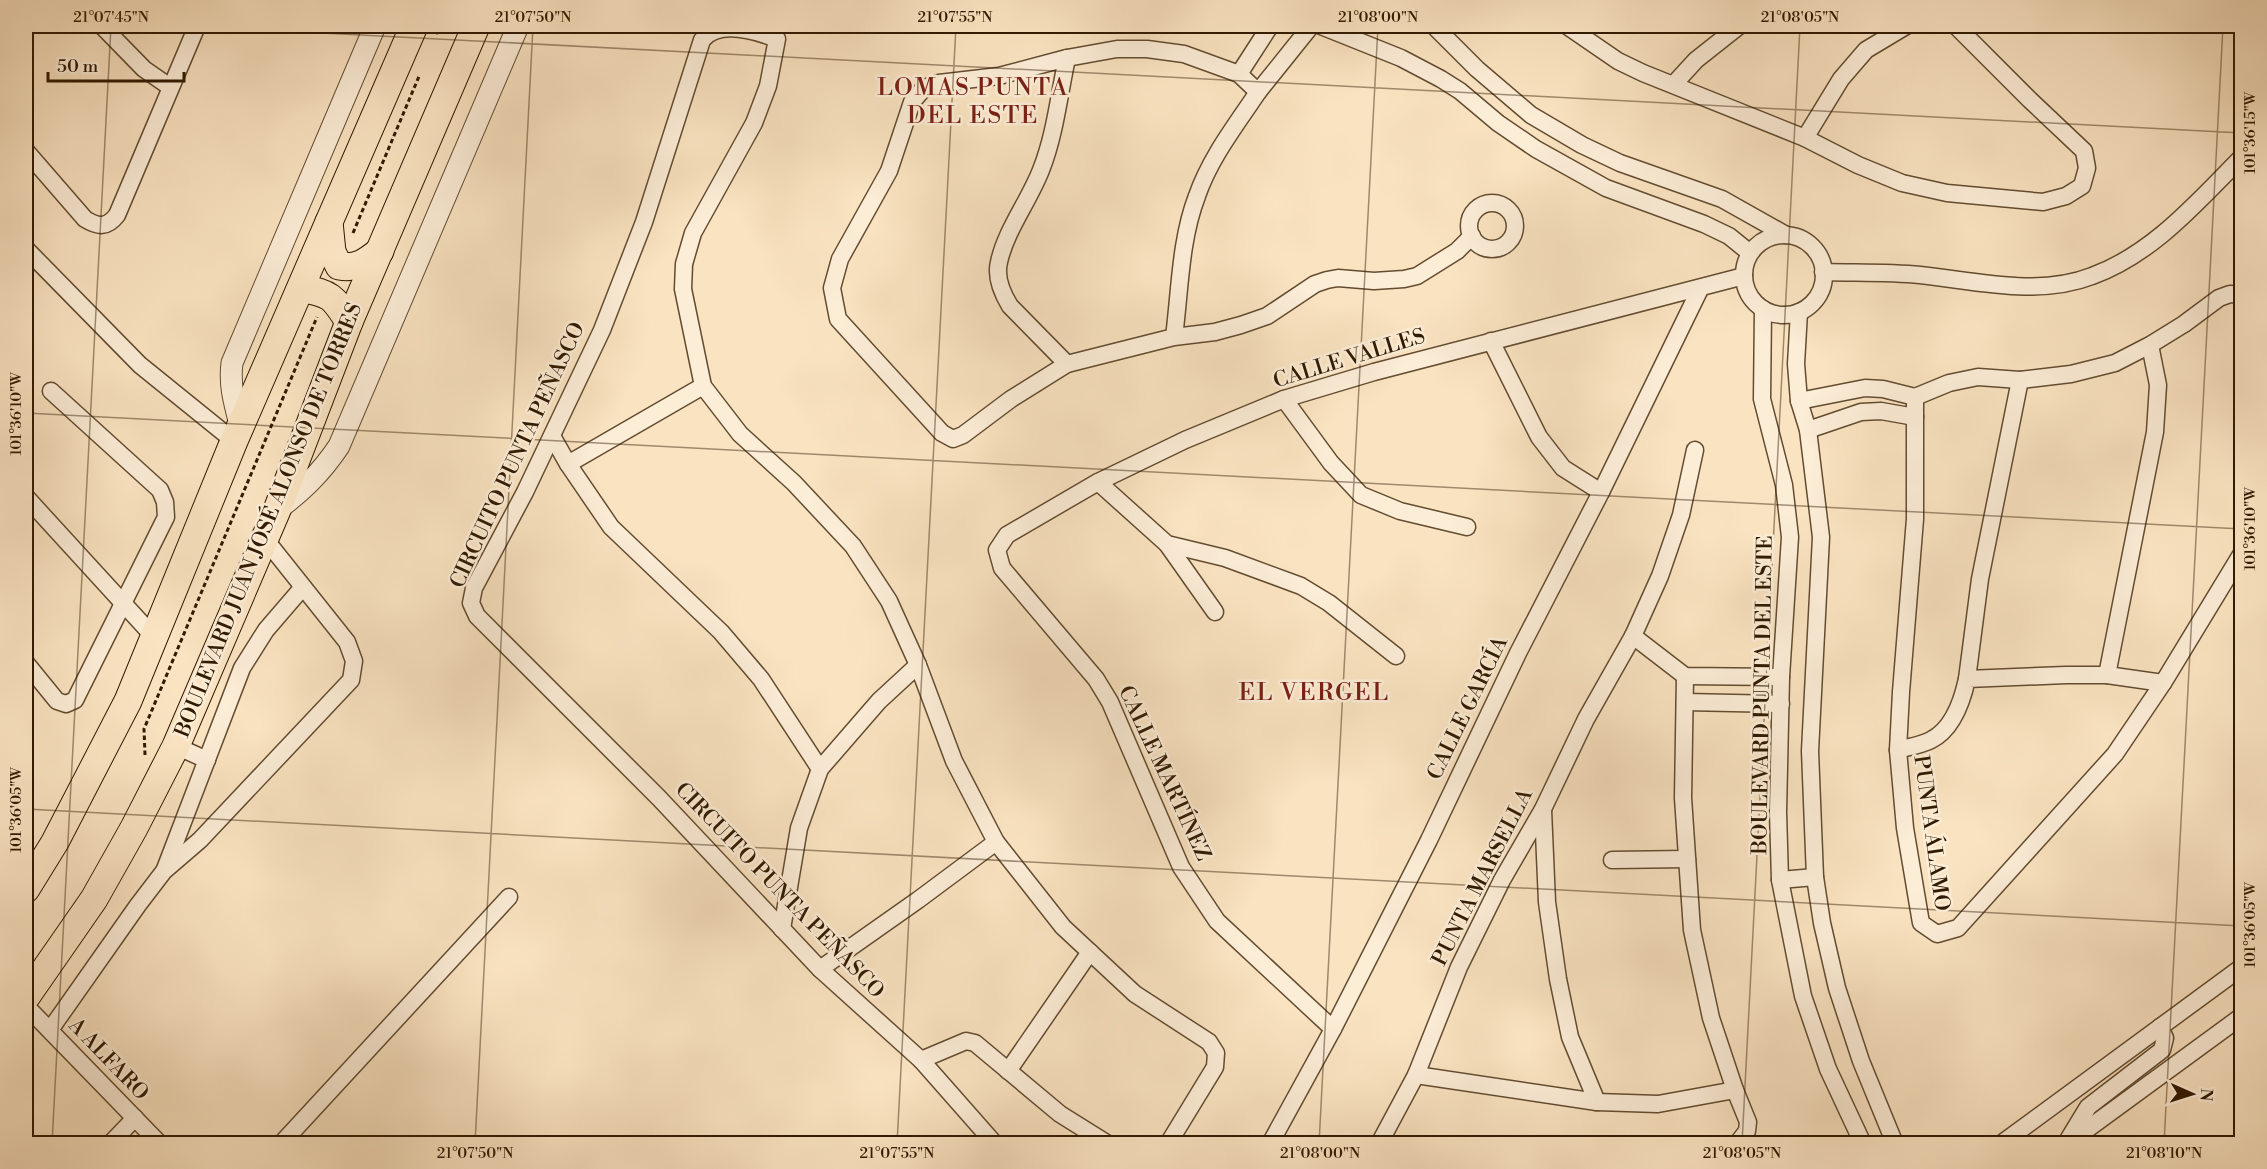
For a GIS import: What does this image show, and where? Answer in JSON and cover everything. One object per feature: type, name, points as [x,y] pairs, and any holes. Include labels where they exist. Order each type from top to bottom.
[{"type":"main road","points":[[393,79],[399,26]]},
{"type":"main road","name":"BOULEVARD JUAN JOSÉ ALONSO DE TORRES","points":[[26,997],[94,899],[176,746],[277,510],[349,322],[476,26]]},
{"type":"main road","points":[[466,50],[494,26]]},
{"type":"main road","points":[[26,889],[55,842],[112,733],[155,638],[238,434],[329,221],[393,79],[424,34]]},
{"type":"main road","points":[[329,221],[332,252],[339,266],[349,268],[359,266],[380,251]]},
{"type":"main road","points":[[301,288],[327,294],[338,304],[349,322]]},
{"type":"street","points":[[102,26],[144,69],[170,87]]},
{"type":"street","points":[[26,152],[85,219],[95,225],[109,224],[117,215],[197,26]]},
{"type":"street","points":[[238,434],[231,391],[232,363],[375,26]]},
{"type":"street","points":[[277,510],[310,484],[339,446],[518,26]]},
{"type":"street","points":[[1239,74],[1270,26]]},
{"type":"street","points":[[1174,337],[1187,233],[1196,196],[1213,161],[1258,92],[1311,26]]},
{"type":"street","points":[[1321,26],[1401,58],[1441,79],[1460,91],[1498,123],[1606,188],[1704,224],[1729,236],[1750,253]]},
{"type":"street","points":[[1434,26],[1477,69],[1531,115],[1572,139],[1620,163],[1722,199],[1786,235],[1799,238],[1811,246],[1820,258],[1823,272],[1821,288],[1813,303],[1799,312],[1780,315],[1763,309],[1753,300],[1746,289],[1744,276],[1745,264],[1750,253],[1759,243],[1772,236],[1786,235]]},
{"type":"street","points":[[1567,26],[1618,61],[1805,138],[1880,175],[1902,183],[1947,193],[2043,202],[2066,196],[2082,186],[2087,168],[2084,151],[1956,26]]},
{"type":"street","points":[[1674,84],[1696,60],[1739,26]]},
{"type":"street","points":[[1805,138],[1841,79],[1866,50],[1906,26]]},
{"type":"street","name":"CIRCUITO PUNTA PEÑASCO","points":[[995,1143],[921,1060],[820,969],[659,798],[477,616],[471,603],[474,588],[552,436],[602,330],[635,243],[702,40],[707,34],[717,30],[751,28],[778,32],[768,86],[754,123],[693,233],[684,264],[683,289],[703,386],[740,434],[794,483],[853,546],[889,601],[918,665],[954,761],[996,842],[1063,927],[1136,994],[1209,1042],[1216,1053],[1215,1067],[1168,1143]]},
{"type":"street","points":[[1258,92],[1239,74],[1184,54],[1147,48],[1067,58],[999,76],[939,83],[924,88],[912,102],[888,171],[840,259],[832,288],[838,319],[942,434],[953,439],[963,435],[1011,399],[1067,364],[1174,337],[1215,332],[1267,316],[1315,284],[1327,280],[1338,278],[1374,281],[1417,276],[1457,251],[1472,236]]},
{"type":"street","points":[[1067,58],[1042,170],[1008,237],[998,263],[998,280],[1010,306],[1067,364]]},
{"type":"street","points":[[1823,272],[1917,275],[2017,286],[2042,286],[2092,277],[2116,265],[2161,236],[2241,157]]},
{"type":"street","points":[[26,249],[140,365],[238,434]]},
{"type":"street","name":"CALLE VALLES","points":[[997,550],[1007,535],[1098,482],[1185,440],[1284,399],[1374,372],[1744,276]]},
{"type":"street","name":"CALLE GARCÍA","points":[[1270,1143],[1334,1029],[1700,289]]},
{"type":"street","points":[[1799,401],[1865,388],[1883,389],[1915,397],[1949,383],[1978,377],[2020,380],[2071,374],[2115,363],[2184,324],[2219,297],[2230,294],[2241,295]]},
{"type":"street","name":"BOULEVARD PUNTA DEL ESTE","points":[[1763,309],[1762,399],[1784,485],[1790,537],[1781,677],[1778,812],[1780,880],[1803,996],[1828,1069],[1863,1143]]},
{"type":"street","points":[[1799,312],[1796,364],[1799,401],[1808,430],[1821,537],[1810,751],[1815,877],[1822,923],[1837,988],[1861,1061],[1895,1143]]},
{"type":"street","points":[[1491,341],[1539,437],[1563,468],[1601,492]]},
{"type":"street","points":[[2107,675],[2155,432],[2158,385],[2150,345]]},
{"type":"street","points":[[1898,750],[1931,740],[1951,722],[1962,700],[1967,679],[1980,579],[2020,380]]},
{"type":"street","points":[[568,464],[703,386]]},
{"type":"street","points":[[26,663],[57,701],[66,704],[75,700],[166,517],[165,502],[160,490],[51,391]]},
{"type":"street","name":"PUNTA ÁLAMO","points":[[1915,397],[1915,519],[1900,692],[1898,750],[1905,828],[1921,923],[1937,934],[1958,928],[2115,754],[2163,683],[2241,554]]},
{"type":"street","points":[[1284,399],[1331,463],[1361,495],[1400,511],[1467,527]]},
{"type":"street","points":[[1808,430],[1861,412],[1881,411],[1915,417]]},
{"type":"street","points":[[552,436],[568,464],[611,527],[721,632],[761,679],[820,769]]},
{"type":"street","name":"PUNTA MARSELLA","points":[[1379,1143],[1416,1075],[1459,968],[1502,880],[1543,809],[1586,719],[1633,636],[1660,576],[1682,515],[1695,450]]},
{"type":"street","points":[[1098,482],[1167,544],[1215,612]]},
{"type":"street","points":[[26,497],[155,638]]},
{"type":"street","points":[[50,1030],[138,904],[164,871],[214,825],[351,680],[354,661],[346,642],[265,539]]},
{"type":"street","points":[[1167,544],[1225,558],[1301,586],[1329,603],[1396,656]]},
{"type":"street","name":"CALLE MARTÍNEZ","points":[[997,550],[1002,568],[1096,679],[1110,702],[1181,867],[1216,921],[1334,1029]]},
{"type":"street","points":[[164,871],[242,668],[266,630],[303,587]]},
{"type":"street","points":[[1633,636],[1684,676],[1781,677]]},
{"type":"street","points":[[782,929],[799,828],[820,769],[879,701],[918,665]]},
{"type":"street","points":[[1967,679],[2107,675],[2163,683]]},
{"type":"street","points":[[1684,676],[1683,798],[1692,930],[1711,1018],[1748,1122],[1747,1131],[1737,1143]]},
{"type":"street","points":[[1685,702],[1781,704]]},
{"type":"street","points":[[176,746],[207,760]]},
{"type":"street","points":[[1543,809],[1547,902],[1558,979],[1570,1037],[1597,1102]]},
{"type":"street","points":[[820,969],[996,842]]},
{"type":"street","points":[[1612,860],[1688,859]]},
{"type":"street","points":[[1780,880],[1815,877]]},
{"type":"street","points":[[281,1143],[509,897]]},
{"type":"street","points":[[1008,1071],[1090,952]]},
{"type":"street","points":[[2001,1143],[2241,967]]},
{"type":"street","name":"A ALFARO","points":[[26,1006],[160,1143]]},
{"type":"street","points":[[2066,1143],[2241,1016]]},
{"type":"street","points":[[2066,1143],[2079,1118],[2088,1107],[2162,1050],[2165,1038],[2160,1027]]},
{"type":"street","points":[[921,1060],[966,1041],[975,1043],[1059,1114],[1108,1143]]},
{"type":"street","points":[[1416,1075],[1597,1102],[1658,1104],[1735,1090]]},
{"type":"street","points":[[110,1143],[135,1118]]},
{"type":"path","points":[[424,34],[440,26]]},
{"type":"path","points":[[352,234],[424,64]]},
{"type":"path","points":[[146,763],[144,729],[327,294]]},
{"type":"district","name":"LOMAS PUNTA DEL ESTE","points":[[973,101]]},
{"type":"district","name":"EL VERGEL","points":[[1314,692]]}]
